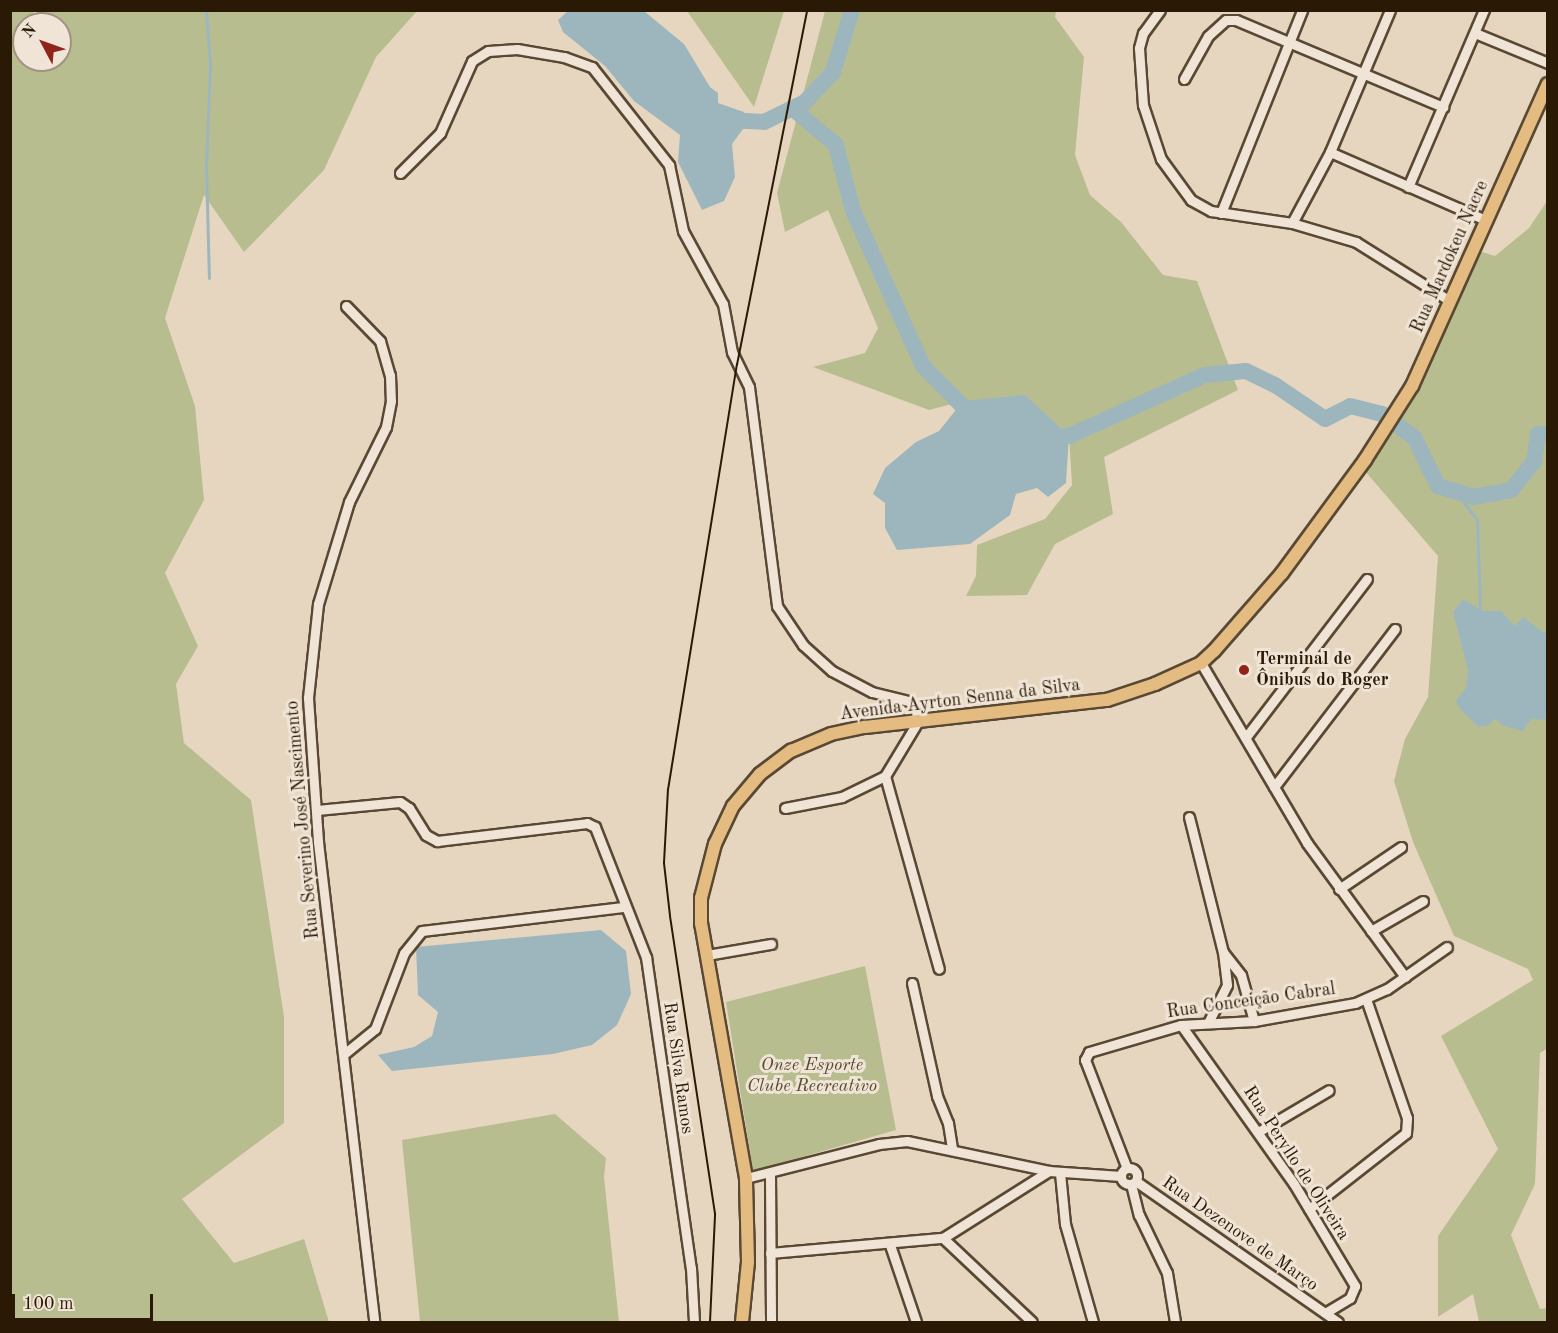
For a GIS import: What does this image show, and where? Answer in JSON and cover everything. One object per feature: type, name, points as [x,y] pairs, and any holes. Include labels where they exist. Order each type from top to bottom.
[{"type":"main road","name":"Rua Mardokeu Nacre","points":[[1377,441],[1400,406],[1548,84]]},
{"type":"main road","name":"Avenida Ayrton Senna da Silva","points":[[742,1323],[748,1262],[746,1178],[707,955],[701,898],[715,844],[733,806],[760,774],[790,752],[831,734],[865,727],[1107,700],[1201,663],[1230,635],[1282,573],[1377,441]]},
{"type":"street","points":[[1160,10],[1143,33],[1139,48],[1143,105],[1161,159],[1191,200],[1221,213],[1292,223],[1370,247],[1450,301]]},
{"type":"street","points":[[1221,213],[1302,10]]},
{"type":"street","points":[[1292,223],[1330,152],[1390,10]]},
{"type":"street","points":[[1408,187],[1484,10]]},
{"type":"street","points":[[1184,79],[1208,36],[1226,20],[1246,23],[1363,76],[1443,107]]},
{"type":"street","points":[[1475,33],[1548,63]]},
{"type":"street","points":[[400,173],[440,134],[465,72],[478,54],[500,49],[527,50],[564,57],[599,73],[669,165],[683,231],[723,304],[732,352],[752,399],[769,569],[777,606],[785,622],[816,658],[854,684],[913,703],[917,723],[885,777],[842,797],[785,808]]},
{"type":"street","points":[[1330,152],[1486,220]]},
{"type":"street","name":"Rua Severino José Nascimento","points":[[346,306],[380,341],[390,375],[391,401],[386,427],[349,502],[318,604],[308,698],[317,810],[374,1323]]},
{"type":"street","points":[[1246,737],[1367,579]]},
{"type":"street","points":[[1274,787],[1395,629]]},
{"type":"street","points":[[1201,663],[1274,787],[1339,889],[1405,977]]},
{"type":"street","points":[[885,777],[939,969]]},
{"type":"street","name":"Rua Silva Ramos","points":[[317,810],[400,802],[409,808],[426,835],[437,841],[586,823],[596,827],[623,907],[646,957],[691,1268],[694,1323]]},
{"type":"street","points":[[1189,817],[1224,952],[1227,985],[1208,1023]]},
{"type":"street","points":[[1339,889],[1401,847]]},
{"type":"street","points":[[1371,931],[1423,901]]},
{"type":"street","points":[[344,1054],[375,1029],[404,953],[422,931],[623,907]]},
{"type":"street","points":[[707,955],[771,944]]},
{"type":"street","name":"Rua Conceição Cabral","points":[[1126,1166],[1086,1056],[1180,1025],[1254,1021],[1366,999],[1405,977],[1447,947]]},
{"type":"street","points":[[1224,952],[1241,975],[1254,1021]]},
{"type":"street","points":[[912,983],[937,1096],[948,1123],[951,1149]]},
{"type":"street","points":[[1309,1209],[1406,1132],[1407,1118],[1366,999]]},
{"type":"street","name":"Rua Peryllo de Oliveira","points":[[1180,1025],[1258,1132],[1309,1209],[1355,1287],[1350,1298],[1325,1313]]},
{"type":"street","points":[[1258,1132],[1329,1090]]},
{"type":"street","points":[[746,1178],[770,1174],[893,1141],[951,1149],[1060,1173],[1121,1176],[1134,1183]]},
{"type":"street","points":[[1121,1176],[1126,1166],[1136,1174],[1134,1183],[1139,1215],[1167,1273],[1175,1323]]},
{"type":"street","points":[[770,1253],[890,1245],[943,1238],[1049,1171]]},
{"type":"street","points":[[1060,1173],[1065,1224],[1093,1323]]},
{"type":"street","points":[[770,1174],[771,1323]]},
{"type":"street","name":"Rua Dezenove de Março","points":[[1134,1183],[1338,1323]]},
{"type":"street","points":[[943,1238],[1032,1323]]},
{"type":"street","points":[[890,1245],[916,1323]]},
{"type":"green space","points":[[38,10],[417,11],[376,57],[324,170],[244,252],[204,195],[165,318],[195,406],[204,500],[165,573],[198,646],[176,684],[184,743],[251,800],[284,1017],[284,1123],[182,1199],[234,1263],[304,1239],[329,1322],[11,1322],[10,11],[33,11],[12,12],[12,72],[72,72],[72,12],[37,12]]},
{"type":"green space","points":[[687,11],[784,11],[754,107]]},
{"type":"green space","points":[[825,11],[1056,11],[1055,17],[1084,57],[1075,155],[1090,195],[1121,222],[1163,275],[1197,281],[1238,390],[1104,457],[1113,514],[1055,544],[1027,595],[966,596],[976,576],[977,545],[1045,519],[1072,485],[1069,436],[963,401],[929,410],[813,367],[865,353],[878,328],[828,210],[785,232],[777,193]]},
{"type":"green space","points":[[1547,201],[1548,1048],[1540,1053],[1535,1184],[1511,1235],[1540,1309],[1547,1308],[1547,1322],[1479,1322],[1473,1294],[1438,1317],[1438,1236],[1498,1149],[1441,1036],[1533,980],[1528,969],[1454,936],[1413,842],[1394,781],[1405,739],[1428,697],[1438,556],[1358,463],[1407,399],[1476,250],[1495,256],[1529,228]]},
{"type":"green space","name":"Onze Esporte Clube Recreativo","points":[[865,966],[896,1130],[753,1171],[726,1002]]},
{"type":"green space","points":[[555,1114],[606,1158],[604,1177],[619,1322],[420,1322],[402,1140]]},
{"type":"water","points":[[569,10],[644,11],[684,44],[710,87],[718,93],[718,103],[744,112],[750,128],[743,129],[732,144],[735,177],[724,201],[702,210],[678,162],[680,135],[634,101],[605,66],[563,32],[558,20]]},
{"type":"water","points":[[1025,395],[1069,436],[1066,483],[1048,497],[1037,488],[1016,494],[1010,515],[970,544],[897,550],[885,528],[885,503],[873,494],[885,468],[916,442],[939,431],[963,401]]},
{"type":"water","points":[[1463,599],[1483,611],[1501,611],[1515,626],[1523,617],[1544,633],[1547,629],[1547,720],[1531,719],[1523,731],[1501,725],[1496,718],[1489,725],[1478,727],[1460,709],[1456,700],[1466,688],[1468,670],[1453,612]]},
{"type":"water","points":[[601,930],[626,951],[631,994],[617,1025],[592,1045],[553,1054],[392,1071],[378,1055],[414,1047],[432,1036],[438,1012],[418,995],[416,947]]},
{"type":"waterway","points":[[206,10],[210,66],[206,166],[209,278]]},
{"type":"waterway","points":[[728,120],[764,122],[805,102],[833,72],[852,10]]},
{"type":"waterway","points":[[792,108],[836,145],[853,211],[923,366],[975,419]]},
{"type":"waterway","points":[[1046,438],[1069,436],[1205,375],[1246,371],[1275,385],[1325,419],[1350,406],[1382,414],[1414,437],[1438,486],[1473,497],[1511,490],[1534,462],[1538,434],[1548,434]]},
{"type":"waterway","points":[[1456,492],[1477,520],[1480,612]]},
{"type":"tram line","points":[[710,1322],[715,1214],[664,863],[668,790],[737,365],[807,10]]},
{"type":"place","name":"Terminal de Ônibus do Roger","points":[[1244,670]]}]
